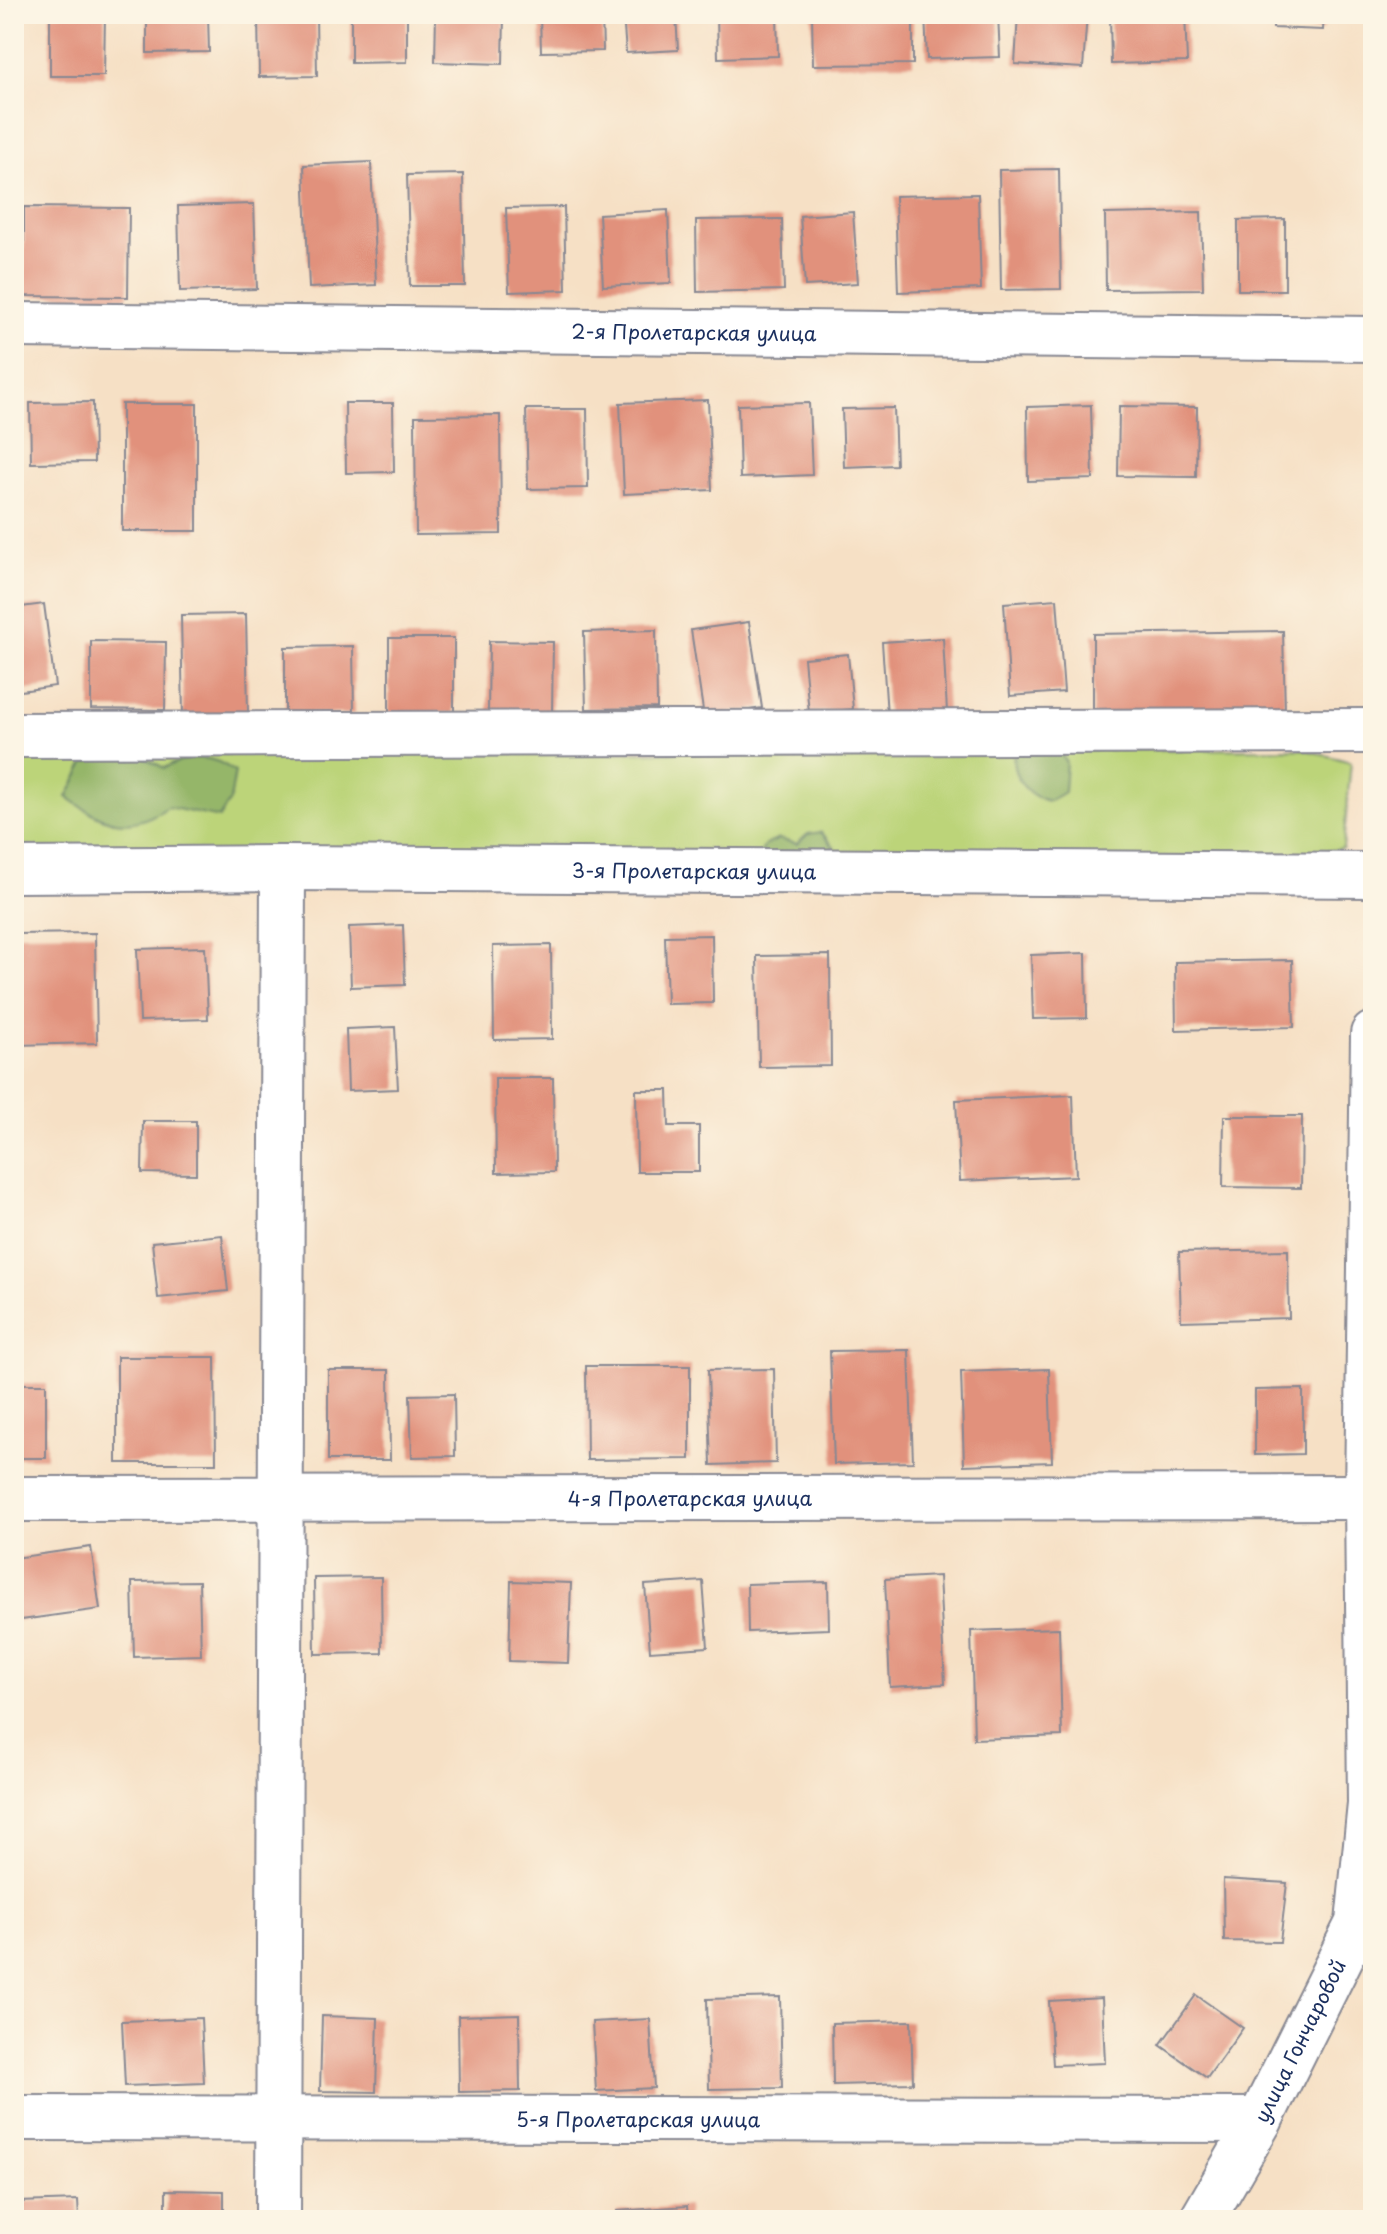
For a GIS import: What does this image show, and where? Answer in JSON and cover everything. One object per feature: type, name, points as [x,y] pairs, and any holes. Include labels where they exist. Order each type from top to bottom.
[{"type":"street","name":"2-я Пролетарская улица","points":[[14,325],[1373,338]]},
{"type":"street","points":[[1373,338],[1373,358]]},
{"type":"street","points":[[14,735],[1373,731]]},
{"type":"street","points":[[278,2220],[283,868]]},
{"type":"street","name":"3-я Пролетарская улица","points":[[14,870],[283,868],[1373,875]]},
{"type":"street","name":"улица Гончаровой","points":[[1202,2220],[1260,2120],[1358,1923],[1370,1804],[1367,1497],[1373,1034]]},
{"type":"street","name":"4-я Пролетарская улица","points":[[14,1499],[1367,1497]]},
{"type":"street","name":"5-я Пролетарская улица","points":[[14,2118],[279,2116],[1260,2120]]},
{"type":"green space","points":[[1018,743],[1054,744],[1066,762],[1064,792],[1049,801],[1024,787],[1015,771]]},
{"type":"green space","points":[[1303,749],[1351,762],[1343,848],[1263,865],[14,858],[14,755]]},
{"type":"green space","points":[[138,754],[164,768],[183,760],[200,758],[226,766],[235,772],[230,801],[219,818],[168,807],[140,821],[128,823],[93,814],[67,797],[85,763],[108,756]]},
{"type":"green space","points":[[821,832],[834,847],[829,858],[759,856],[765,845],[779,839],[797,844],[808,834]]},
{"type":"building","points":[[50,14],[105,14],[104,76],[50,76]]},
{"type":"building","points":[[147,14],[208,14],[209,52],[147,53]]},
{"type":"building","points":[[258,14],[316,14],[317,76],[259,77]]},
{"type":"building","points":[[351,14],[407,14],[407,62],[351,63]]},
{"type":"building","points":[[436,14],[504,14],[503,64],[435,62]]},
{"type":"building","points":[[540,14],[602,14],[603,51],[541,52]]},
{"type":"building","points":[[623,14],[676,14],[678,50],[626,53]]},
{"type":"building","points":[[717,14],[777,14],[778,56],[718,58]]},
{"type":"building","points":[[812,14],[913,14],[913,64],[813,65]]},
{"type":"building","points":[[925,14],[998,14],[1000,57],[927,59]]},
{"type":"building","points":[[1018,14],[1087,14],[1083,68],[1015,64]]},
{"type":"building","points":[[1110,14],[1185,14],[1187,62],[1111,64]]},
{"type":"building","points":[[1274,14],[1324,14],[1323,30],[1273,28]]},
{"type":"building","points":[[371,162],[376,285],[309,288],[304,165]]},
{"type":"building","points":[[1059,169],[1061,289],[1001,290],[999,170]]},
{"type":"building","points":[[463,174],[465,286],[410,286],[407,175]]},
{"type":"building","points":[[978,194],[981,289],[898,292],[895,196]]},
{"type":"building","points":[[254,204],[257,289],[180,291],[178,206]]},
{"type":"building","points":[[24,207],[129,208],[128,297],[24,296]]},
{"type":"building","points":[[564,207],[566,290],[509,292],[506,208]]},
{"type":"building","points":[[668,210],[671,283],[603,286],[599,214]]},
{"type":"building","points":[[853,212],[858,283],[805,286],[800,216]]},
{"type":"building","points":[[1201,212],[1203,289],[1106,290],[1105,214]]},
{"type":"building","points":[[782,219],[784,290],[697,292],[696,220]]},
{"type":"building","points":[[1285,219],[1285,290],[1238,290],[1238,220]]},
{"type":"building","points":[[708,400],[712,490],[624,494],[620,403]]},
{"type":"building","points":[[93,402],[94,462],[31,463],[30,403]]},
{"type":"building","points":[[345,403],[393,403],[394,472],[346,473]]},
{"type":"building","points":[[809,403],[812,475],[740,478],[738,405]]},
{"type":"building","points":[[122,404],[197,404],[197,531],[122,531]]},
{"type":"building","points":[[1091,405],[1093,479],[1028,481],[1027,407]]},
{"type":"building","points":[[1119,406],[1197,407],[1196,477],[1118,476]]},
{"type":"building","points":[[894,408],[896,465],[844,467],[842,409]]},
{"type":"building","points":[[526,409],[587,409],[588,488],[528,489]]},
{"type":"building","points":[[500,415],[501,534],[416,535],[415,416]]},
{"type":"building","points":[[1057,599],[1064,692],[1010,696],[1004,603]]},
{"type":"building","points":[[44,604],[55,686],[14,692],[14,608]]},
{"type":"building","points":[[246,614],[248,715],[183,716],[181,615]]},
{"type":"building","points":[[749,622],[762,708],[704,717],[691,630]]},
{"type":"building","points":[[656,630],[657,708],[586,709],[584,632]]},
{"type":"building","points":[[1283,631],[1285,712],[1093,716],[1093,634]]},
{"type":"building","points":[[389,638],[454,638],[454,713],[389,713]]},
{"type":"building","points":[[943,638],[947,712],[887,715],[882,642]]},
{"type":"building","points":[[91,641],[166,642],[165,710],[91,709]]},
{"type":"building","points":[[489,641],[553,642],[552,714],[488,713]]},
{"type":"building","points":[[353,646],[354,714],[285,714],[285,647]]},
{"type":"building","points":[[848,654],[853,709],[809,713],[804,658]]},
{"type":"building","points":[[403,925],[405,985],[351,987],[349,927]]},
{"type":"building","points":[[95,933],[97,1043],[14,1045],[14,934]]},
{"type":"building","points":[[712,935],[713,1003],[667,1004],[665,936]]},
{"type":"building","points":[[551,945],[552,1039],[494,1040],[493,946]]},
{"type":"building","points":[[205,947],[208,1019],[140,1021],[137,949]]},
{"type":"building","points":[[1086,953],[1087,1018],[1033,1019],[1031,955]]},
{"type":"building","points":[[830,955],[831,1066],[759,1067],[757,956]]},
{"type":"building","points":[[1292,960],[1294,1027],[1176,1030],[1175,962]]},
{"type":"building","points":[[395,1027],[398,1089],[348,1091],[346,1029]]},
{"type":"building","points":[[495,1078],[553,1078],[554,1172],[496,1173]]},
{"type":"building","points":[[636,1090],[668,1090],[669,1126],[699,1126],[699,1172],[637,1172]]},
{"type":"building","points":[[1073,1095],[1076,1176],[960,1181],[956,1100]]},
{"type":"building","points":[[1224,1116],[1302,1116],[1301,1188],[1223,1187]]},
{"type":"building","points":[[143,1121],[196,1121],[196,1174],[142,1173]]},
{"type":"building","points":[[222,1235],[228,1291],[158,1298],[152,1242]]},
{"type":"building","points":[[1288,1250],[1289,1318],[1181,1321],[1179,1252]]},
{"type":"building","points":[[909,1350],[913,1462],[834,1464],[830,1351]]},
{"type":"building","points":[[117,1357],[215,1357],[216,1463],[117,1463]]},
{"type":"building","points":[[586,1366],[690,1366],[690,1459],[587,1460]]},
{"type":"building","points":[[774,1369],[776,1463],[711,1465],[708,1370]]},
{"type":"building","points":[[1049,1369],[1052,1462],[964,1465],[961,1372]]},
{"type":"building","points":[[328,1370],[389,1370],[390,1460],[328,1460]]},
{"type":"building","points":[[14,1384],[46,1384],[46,1458],[14,1458]]},
{"type":"building","points":[[1303,1389],[1303,1454],[1255,1455],[1255,1390]]},
{"type":"building","points":[[454,1394],[455,1456],[412,1457],[410,1395]]},
{"type":"building","points":[[91,1547],[100,1609],[14,1621],[14,1558]]},
{"type":"building","points":[[939,1576],[945,1684],[890,1687],[885,1579]]},
{"type":"building","points":[[381,1577],[382,1653],[315,1654],[314,1578]]},
{"type":"building","points":[[199,1581],[201,1655],[134,1657],[132,1582]]},
{"type":"building","points":[[511,1581],[571,1583],[568,1663],[509,1661]]},
{"type":"building","points":[[703,1581],[708,1647],[650,1651],[645,1585]]},
{"type":"building","points":[[828,1582],[829,1629],[748,1632],[747,1584]]},
{"type":"building","points":[[1059,1628],[1062,1736],[974,1739],[971,1631]]},
{"type":"building","points":[[1223,1879],[1287,1883],[1280,1942],[1224,1941]]},
{"type":"building","points":[[1196,1995],[1243,2028],[1207,2078],[1160,2045]]},
{"type":"building","points":[[780,1997],[782,2088],[709,2089],[707,1999]]},
{"type":"building","points":[[1102,1998],[1105,2063],[1053,2065],[1049,2001]]},
{"type":"building","points":[[14,2013],[19,2014],[17,2085],[14,2085]]},
{"type":"building","points":[[519,2014],[520,2091],[459,2092],[458,2016]]},
{"type":"building","points":[[322,2016],[378,2018],[376,2092],[320,2091]]},
{"type":"building","points":[[201,2018],[204,2083],[125,2086],[122,2021]]},
{"type":"building","points":[[650,2019],[654,2088],[596,2091],[592,2022]]},
{"type":"building","points":[[911,2021],[913,2083],[833,2085],[832,2023]]},
{"type":"building","points":[[166,2190],[224,2191],[224,2220],[166,2220]]},
{"type":"building","points":[[78,2200],[79,2220],[19,2220],[18,2202]]},
{"type":"building","points":[[687,2206],[688,2220],[617,2220],[617,2211]]},
{"type":"building","points":[[1016,2212],[1099,2212],[1099,2220],[1016,2220]]},
{"type":"building","points":[[799,2215],[800,2220],[752,2220],[752,2218]]}]
